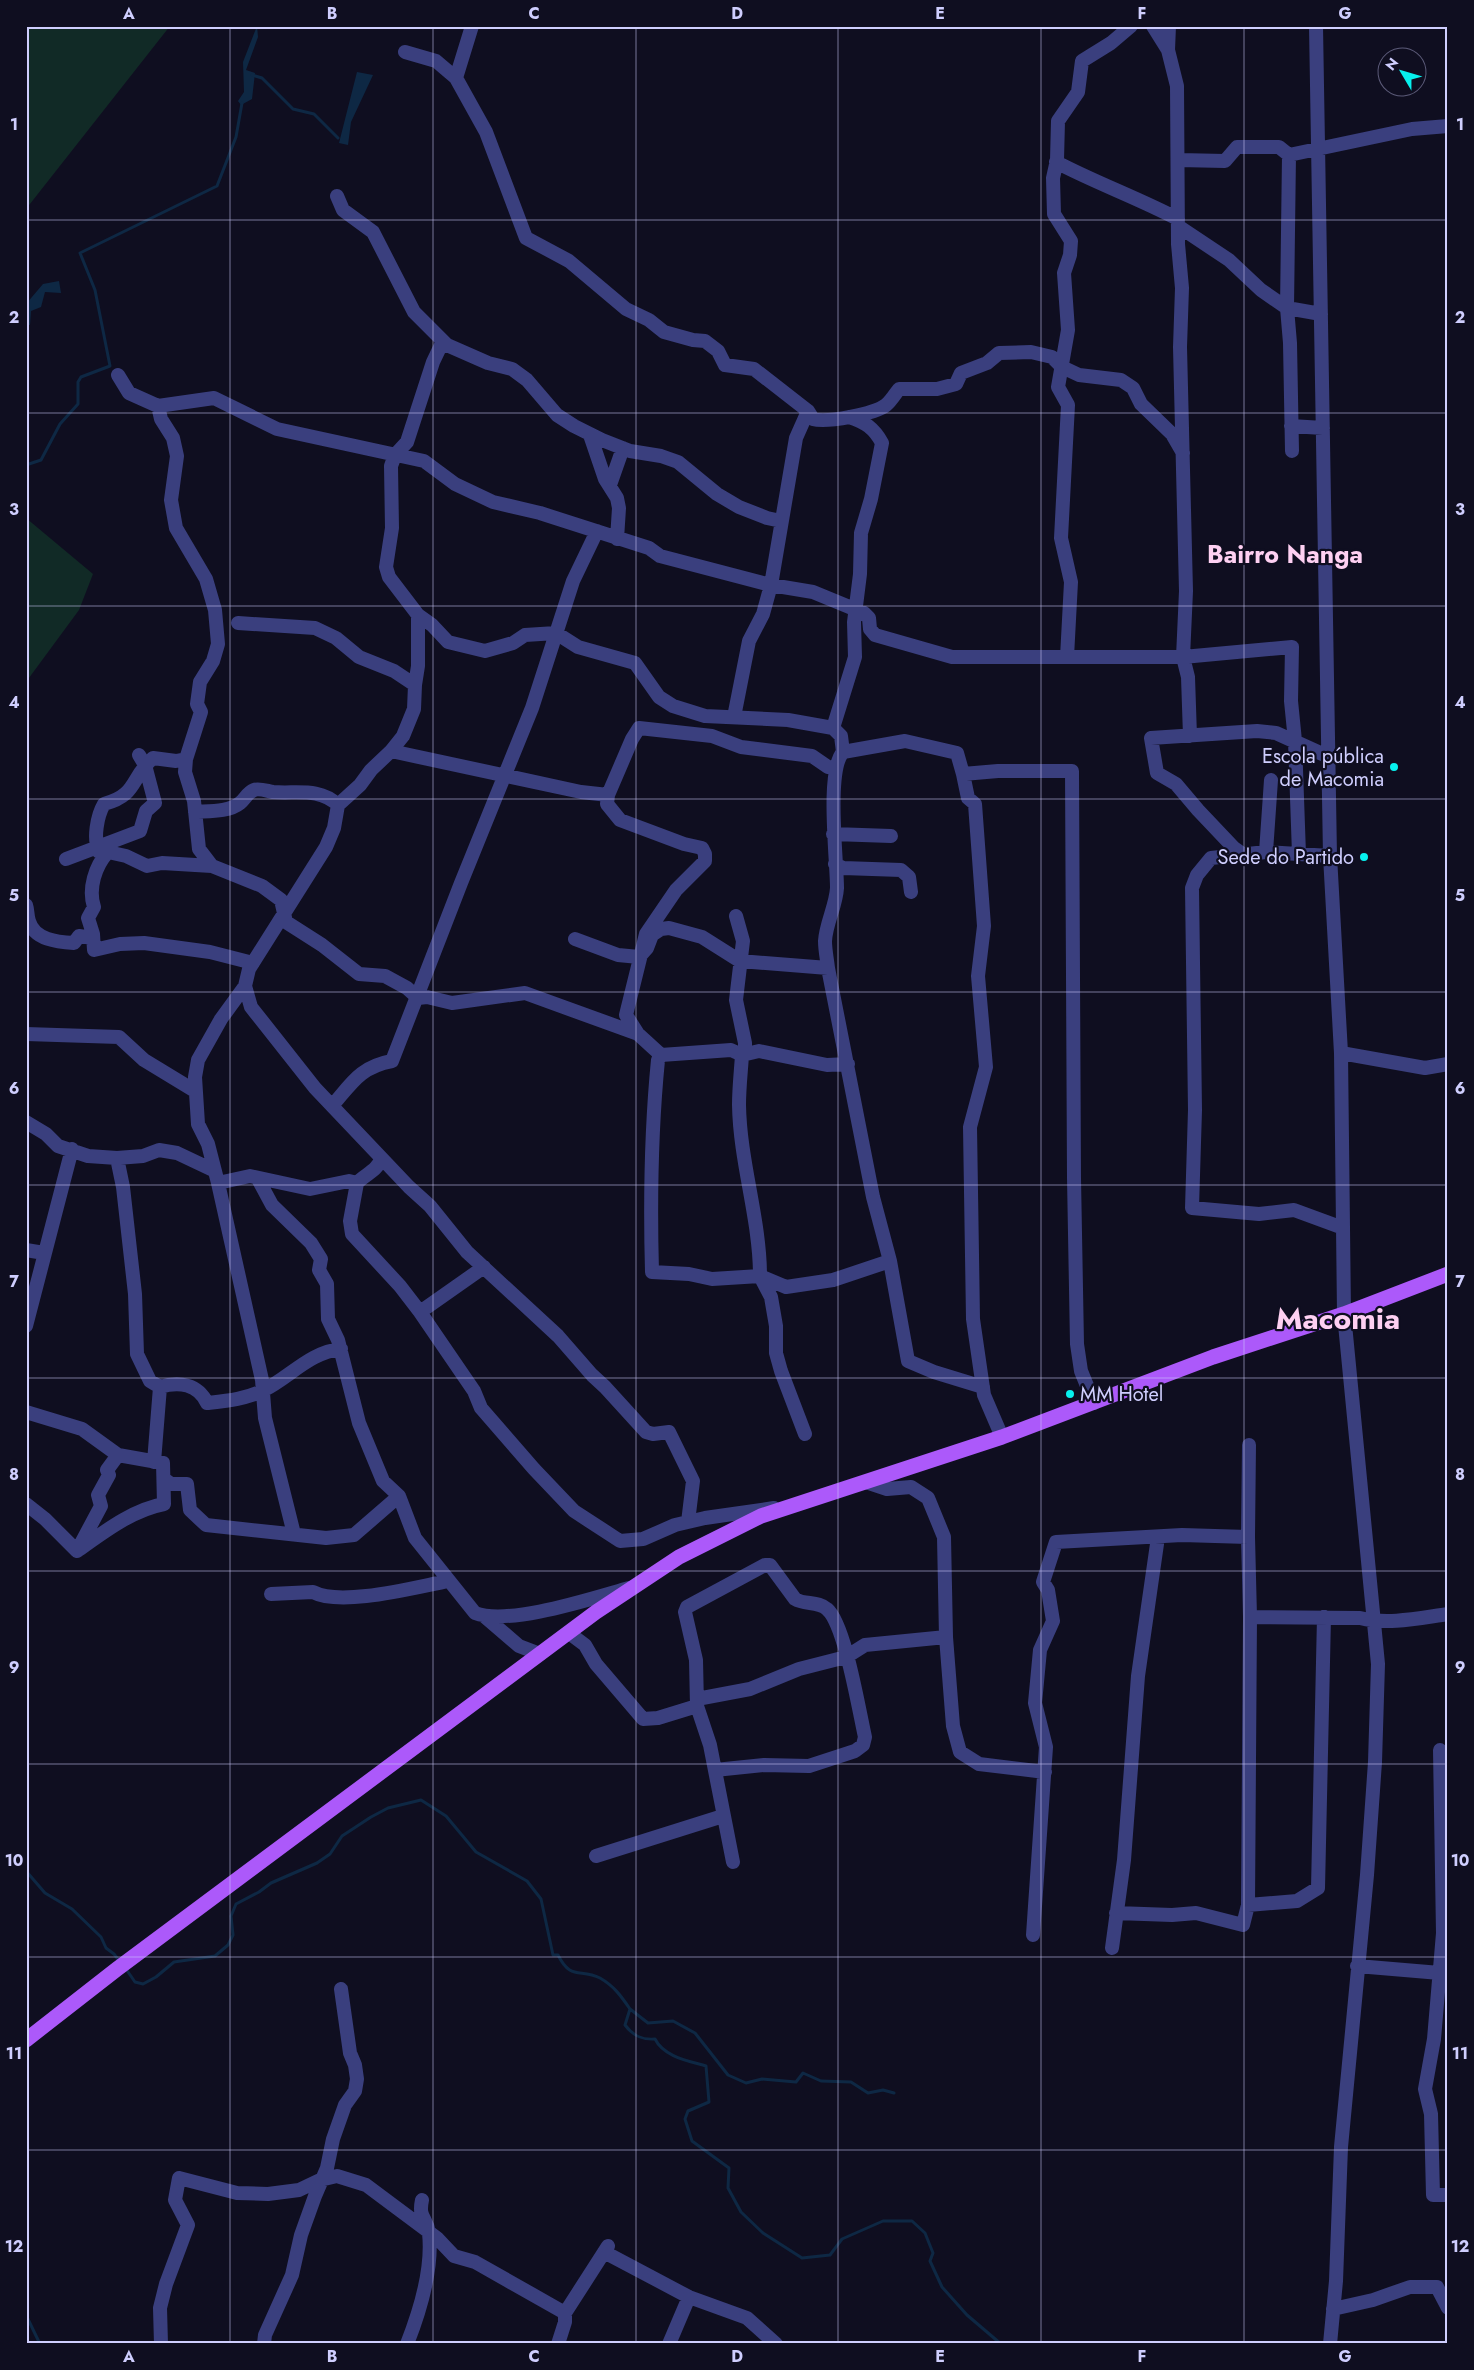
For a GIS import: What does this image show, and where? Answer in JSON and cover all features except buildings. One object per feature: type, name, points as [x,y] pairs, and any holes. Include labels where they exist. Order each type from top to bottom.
[{"type":"main road","points":[[26,2040],[123,1965],[540,1654],[678,1556],[761,1516],[1002,1437],[1213,1357],[1344,1314],[1448,1274]]},
{"type":"street","points":[[456,78],[472,26]]},
{"type":"street","points":[[1067,657],[1071,582],[1061,538],[1068,405],[1058,387],[1068,330],[1064,273],[1070,255],[1071,241],[1054,214],[1053,178],[1056,162],[1058,121],[1078,92],[1082,61],[1111,43],[1131,26]]},
{"type":"street","points":[[1153,26],[1168,50]]},
{"type":"street","points":[[1169,26],[1168,50],[1177,86],[1178,222],[1182,288],[1180,347],[1186,591],[1183,657],[1188,677],[1190,736]]},
{"type":"street","points":[[1316,26],[1330,856],[1341,1053],[1344,1314],[1378,1664],[1377,1727],[1367,1875],[1357,1966],[1340,2165],[1334,2309],[1330,2344]]},
{"type":"street","points":[[405,52],[436,61],[456,78],[486,132],[526,238],[569,261],[626,309],[649,320],[664,332],[692,340],[705,341],[718,351],[725,365],[754,370],[808,412],[813,419],[821,422],[849,417],[886,405],[899,389],[937,389],[956,384],[962,373],[987,363],[999,353],[1030,352],[1052,356],[1062,367],[1080,375],[1121,380],[1133,388],[1141,404],[1172,434],[1183,453]]},
{"type":"street","points":[[1289,155],[1412,129],[1448,126]]},
{"type":"street","points":[[1179,160],[1225,162],[1237,148],[1279,147],[1289,155]]},
{"type":"street","points":[[1289,155],[1287,308],[1290,343],[1292,451]]},
{"type":"street","points":[[1056,162],[1178,222],[1229,260],[1261,290],[1287,308],[1321,314]]},
{"type":"street","points":[[336,196],[343,210],[373,232],[414,312],[447,346],[488,363],[512,369],[527,380],[557,415],[590,435],[623,448],[662,456],[678,462],[717,494],[739,507],[767,518],[781,521]]},
{"type":"street","points":[[443,341],[433,362],[407,442],[395,455],[390,466],[393,521],[386,567],[389,577],[418,615],[432,625],[448,642],[484,651],[513,643],[525,635],[556,633],[578,647],[635,663],[659,697],[673,706],[705,716],[788,720],[833,728],[841,736],[843,752],[836,768],[833,834],[837,890],[825,940],[828,968],[848,1064],[872,1197],[890,1261],[908,1361],[934,1372],[983,1387]]},
{"type":"street","points":[[118,375],[129,393],[158,406],[214,398],[277,429],[424,461],[455,484],[493,502],[540,513],[597,531],[649,548],[660,556],[771,585],[813,592],[855,609],[869,618],[870,629],[875,635],[952,658],[1183,657],[1292,647],[1291,701],[1295,741],[1299,854]]},
{"type":"street","points":[[158,406],[161,419],[173,438],[177,456],[171,500],[176,528],[206,579],[215,610],[217,627],[218,644],[213,662],[200,682],[197,704],[201,712],[186,759],[185,772],[194,801],[199,850],[212,866]]},
{"type":"street","points":[[734,717],[749,641],[763,614],[771,585],[796,438],[808,412]]},
{"type":"street","points":[[833,728],[855,657],[855,609],[860,574],[861,533],[871,500],[882,443],[875,430],[864,422],[849,417]]},
{"type":"street","points":[[1291,426],[1324,428]]},
{"type":"street","points":[[590,435],[605,479],[617,498],[619,508],[617,539]]},
{"type":"street","points":[[610,485],[623,448]]},
{"type":"street","points":[[332,1106],[360,1073],[378,1064],[392,1061],[532,708],[572,581],[597,531]]},
{"type":"street","points":[[294,1534],[265,1418],[259,1365],[216,1177],[208,1144],[198,1124],[195,1091],[198,1060],[244,986],[253,963],[326,847],[334,828],[338,805],[360,785],[371,770],[391,751],[403,736],[414,709],[418,666],[418,615]]},
{"type":"street","points":[[238,623],[315,628],[336,638],[359,657],[394,671],[415,685]]},
{"type":"street","points":[[836,768],[828,767],[812,756],[742,747],[712,736],[639,728],[632,739],[608,795],[607,804],[620,820],[684,844],[702,848],[705,854],[705,861],[676,890],[646,934],[626,1015],[638,1034],[661,1055],[731,1050],[742,1055],[759,1051],[827,1065],[848,1064]]},
{"type":"street","points":[[1244,855],[1234,848],[1176,784],[1157,773],[1151,738],[1257,731],[1276,733],[1329,757]]},
{"type":"street","points":[[843,752],[904,741],[957,753],[968,798],[975,804],[984,926],[978,976],[986,1067],[970,1127],[973,1319],[984,1395],[1002,1437]]},
{"type":"street","points":[[391,751],[507,774],[572,790],[608,795]]},
{"type":"street","points":[[142,760],[153,758],[186,759]]},
{"type":"street","points":[[142,760],[131,788],[119,800],[104,804],[98,814],[99,853],[91,892],[94,907],[88,918],[94,950],[120,944],[144,942],[210,952],[253,963]]},
{"type":"street","points":[[99,853],[140,831],[146,811],[155,803],[142,760]]},
{"type":"street","points":[[963,774],[998,771],[1072,771],[1077,1344],[1081,1371],[1094,1403]]},
{"type":"street","points":[[1266,852],[1271,780]]},
{"type":"street","points":[[195,812],[219,810],[239,804],[248,793],[256,789],[274,792],[308,792],[323,795],[338,805]]},
{"type":"street","points":[[833,834],[891,836]]},
{"type":"street","points":[[66,859],[108,852],[147,866],[162,863],[212,866],[262,886],[280,900],[286,922],[322,945],[359,974],[385,976],[407,988],[418,998],[427,997],[452,1003],[525,993],[638,1034]]},
{"type":"street","points":[[1330,856],[1266,852],[1211,858],[1197,875],[1192,888],[1196,1110],[1192,1208],[1260,1214],[1294,1210],[1343,1228]]},
{"type":"street","points":[[835,864],[843,868],[901,870],[909,877],[911,892]]},
{"type":"street","points":[[26,905],[29,922],[37,934],[63,942],[74,943],[80,936],[93,938]]},
{"type":"street","points":[[736,916],[743,941],[736,1000],[745,1043],[745,1050],[742,1055],[739,1105],[759,1243],[760,1276],[771,1297],[776,1326],[776,1353],[781,1371],[805,1434]]},
{"type":"street","points":[[639,957],[647,948],[652,935],[661,929],[669,928],[702,937],[740,961],[828,968]]},
{"type":"street","points":[[574,939],[618,955],[639,957]]},
{"type":"street","points":[[244,986],[251,1007],[315,1088],[381,1158],[430,1206],[467,1252],[558,1336],[620,1406],[646,1432],[654,1434],[668,1432],[693,1481],[688,1522]]},
{"type":"street","points":[[26,1034],[119,1037],[144,1060],[195,1091]]},
{"type":"street","points":[[1341,1053],[1424,1068],[1448,1064]]},
{"type":"street","points":[[661,1055],[658,1060],[652,1118],[650,1203],[652,1272],[689,1274],[712,1279],[760,1276],[786,1287],[832,1280],[890,1261]]},
{"type":"street","points":[[26,1122],[46,1134],[58,1146],[72,1149],[88,1156],[117,1158],[143,1156],[159,1150],[177,1153],[216,1177],[250,1176],[310,1190],[349,1181],[357,1183]]},
{"type":"street","points":[[26,1326],[72,1149]]},
{"type":"street","points":[[117,1158],[123,1186],[134,1294],[137,1354],[150,1380],[160,1387]]},
{"type":"street","points":[[381,1158],[373,1171],[357,1183],[350,1221],[352,1234],[400,1286],[420,1312],[474,1391],[481,1408],[534,1470],[574,1511],[620,1541],[643,1538],[675,1525],[688,1522],[768,1508],[787,1508]]},
{"type":"street","points":[[258,1179],[272,1205],[311,1243],[321,1259],[319,1270],[327,1284],[328,1319],[341,1349],[359,1423],[383,1481],[399,1496],[415,1538],[475,1613],[484,1616],[518,1614],[557,1608],[634,1586]]},
{"type":"street","points":[[26,1250],[44,1252]]},
{"type":"street","points":[[420,1312],[484,1267]]},
{"type":"street","points":[[160,1387],[173,1383],[194,1388],[204,1396],[207,1403],[263,1391],[316,1357],[329,1350],[341,1349]]},
{"type":"street","points":[[154,1462],[160,1387]]},
{"type":"street","points":[[26,1412],[82,1429],[118,1455],[163,1464],[164,1504],[146,1508],[134,1514],[77,1551]]},
{"type":"street","points":[[1116,1913],[1172,1915],[1196,1913],[1243,1925],[1248,1905],[1249,1445]]},
{"type":"street","points":[[77,1551],[101,1506],[98,1495],[109,1475],[107,1470],[118,1455]]},
{"type":"street","points":[[164,1479],[171,1484],[187,1484],[190,1510],[206,1525],[326,1538],[354,1535],[399,1496]]},
{"type":"street","points":[[866,1482],[886,1489],[911,1486],[928,1498],[944,1537],[946,1637],[953,1726],[960,1752],[979,1764],[1045,1772]]},
{"type":"street","points":[[26,1504],[45,1519],[77,1551]]},
{"type":"street","points":[[1034,1935],[1046,1747],[1035,1703],[1040,1650],[1053,1620],[1048,1590],[1043,1582],[1056,1542],[1182,1535],[1248,1537]]},
{"type":"street","points":[[1112,1948],[1126,1830],[1138,1676],[1158,1537]]},
{"type":"street","points":[[715,1770],[764,1765],[809,1766],[855,1751],[863,1745],[865,1737],[842,1639],[827,1609],[795,1599],[770,1565],[765,1565],[686,1609],[696,1660],[697,1703],[710,1746],[733,1862]]},
{"type":"street","points":[[271,1594],[312,1592],[318,1595],[343,1597],[376,1595],[448,1580]]},
{"type":"street","points":[[1250,1617],[1360,1618],[1374,1621],[1415,1619],[1448,1614]]},
{"type":"street","points":[[484,1616],[519,1646],[540,1654]]},
{"type":"street","points":[[1248,1905],[1297,1901],[1318,1888],[1324,1617]]},
{"type":"street","points":[[569,1633],[585,1645],[596,1664],[643,1719],[658,1718],[697,1703],[750,1689],[799,1669],[846,1657],[866,1645],[946,1637]]},
{"type":"street","points":[[519,1646],[523,1667]]},
{"type":"street","points":[[1440,1750],[1444,1881],[1440,1972],[1434,2039],[1425,2089],[1431,2114],[1433,2195],[1448,2195]]},
{"type":"street","points":[[596,1856],[723,1816]]},
{"type":"street","points":[[1357,1966],[1440,1972]]},
{"type":"street","points":[[264,2344],[266,2335],[292,2276],[301,2235],[314,2196],[323,2179],[345,2105],[355,2091],[357,2079],[355,2065],[350,2053],[341,1989]]},
{"type":"street","points":[[161,2344],[160,2308],[166,2284],[188,2225],[175,2200],[179,2178],[237,2193],[268,2194],[299,2190],[323,2179],[337,2176],[366,2185],[429,2232],[454,2256],[475,2262],[565,2313]]},
{"type":"street","points":[[407,2344],[416,2320],[428,2267],[429,2232],[419,2212],[422,2200]]},
{"type":"street","points":[[558,2344],[565,2313],[606,2249],[689,2297],[747,2318],[776,2344]]},
{"type":"street","points":[[1334,2309],[1374,2300],[1410,2287],[1437,2287],[1448,2308]]},
{"type":"street","points":[[669,2344],[689,2297]]},
{"type":"green space","points":[[26,26],[170,26],[26,209]]},
{"type":"green space","points":[[26,518],[93,574],[79,610],[26,682]]},
{"type":"water","points":[[257,26],[258,37],[246,70],[255,73],[252,99],[241,105],[238,101],[244,92],[243,62]]},
{"type":"water","points":[[357,72],[373,75],[351,122],[348,145],[339,143]]},
{"type":"water","points":[[59,281],[61,293],[45,292],[41,307],[31,311],[30,325],[26,325],[26,304],[43,284]]},
{"type":"waterway","points":[[252,75],[262,78],[293,109],[314,114],[338,138]]},
{"type":"waterway","points":[[26,465],[41,460],[60,424],[78,404],[78,382],[81,377],[110,366],[95,290],[80,253],[217,186],[236,137],[242,103]]},
{"type":"waterway","points":[[126,1969],[135,1982],[143,1984],[156,1977],[174,1962],[215,1956],[228,1945],[233,1935],[231,1916],[236,1904],[259,1892],[271,1883],[317,1863],[330,1854],[342,1836],[371,1817],[388,1808],[421,1800],[446,1816],[476,1852],[527,1881],[541,1899],[553,1955],[558,1955],[567,1968],[572,1971],[593,1975],[605,1981],[613,1988],[630,2009],[625,2025],[631,2032],[642,2038],[655,2039],[664,2050],[671,2054],[706,2066],[709,2102],[688,2111],[685,2119],[692,2141],[729,2168],[728,2188],[741,2212],[763,2233],[802,2258],[830,2255],[842,2239],[883,2221],[912,2221],[925,2233],[933,2253],[930,2261],[942,2287],[967,2315],[1001,2344]]},
{"type":"waterway","points":[[26,1871],[45,1893],[72,1909],[101,1937],[106,1948],[120,1962]]},
{"type":"waterway","points":[[630,2009],[648,2023],[673,2021],[695,2033],[728,2075],[746,2083],[762,2079],[796,2082],[803,2073],[821,2081],[851,2082],[868,2093],[883,2090],[894,2093]]},
{"type":"waterway","points":[[26,2315],[40,2344]]},
{"type":"place","name":"Escola pública de Macomia","points":[[1394,767]]},
{"type":"place","name":"Sede do Partido","points":[[1364,857]]},
{"type":"place","name":"MM Hotel","points":[[1070,1394]]},
{"type":"district","name":"Bairro Nanga","points":[[1285,554]]},
{"type":"district","name":"Macomia","points":[[1338,1319]]}]
